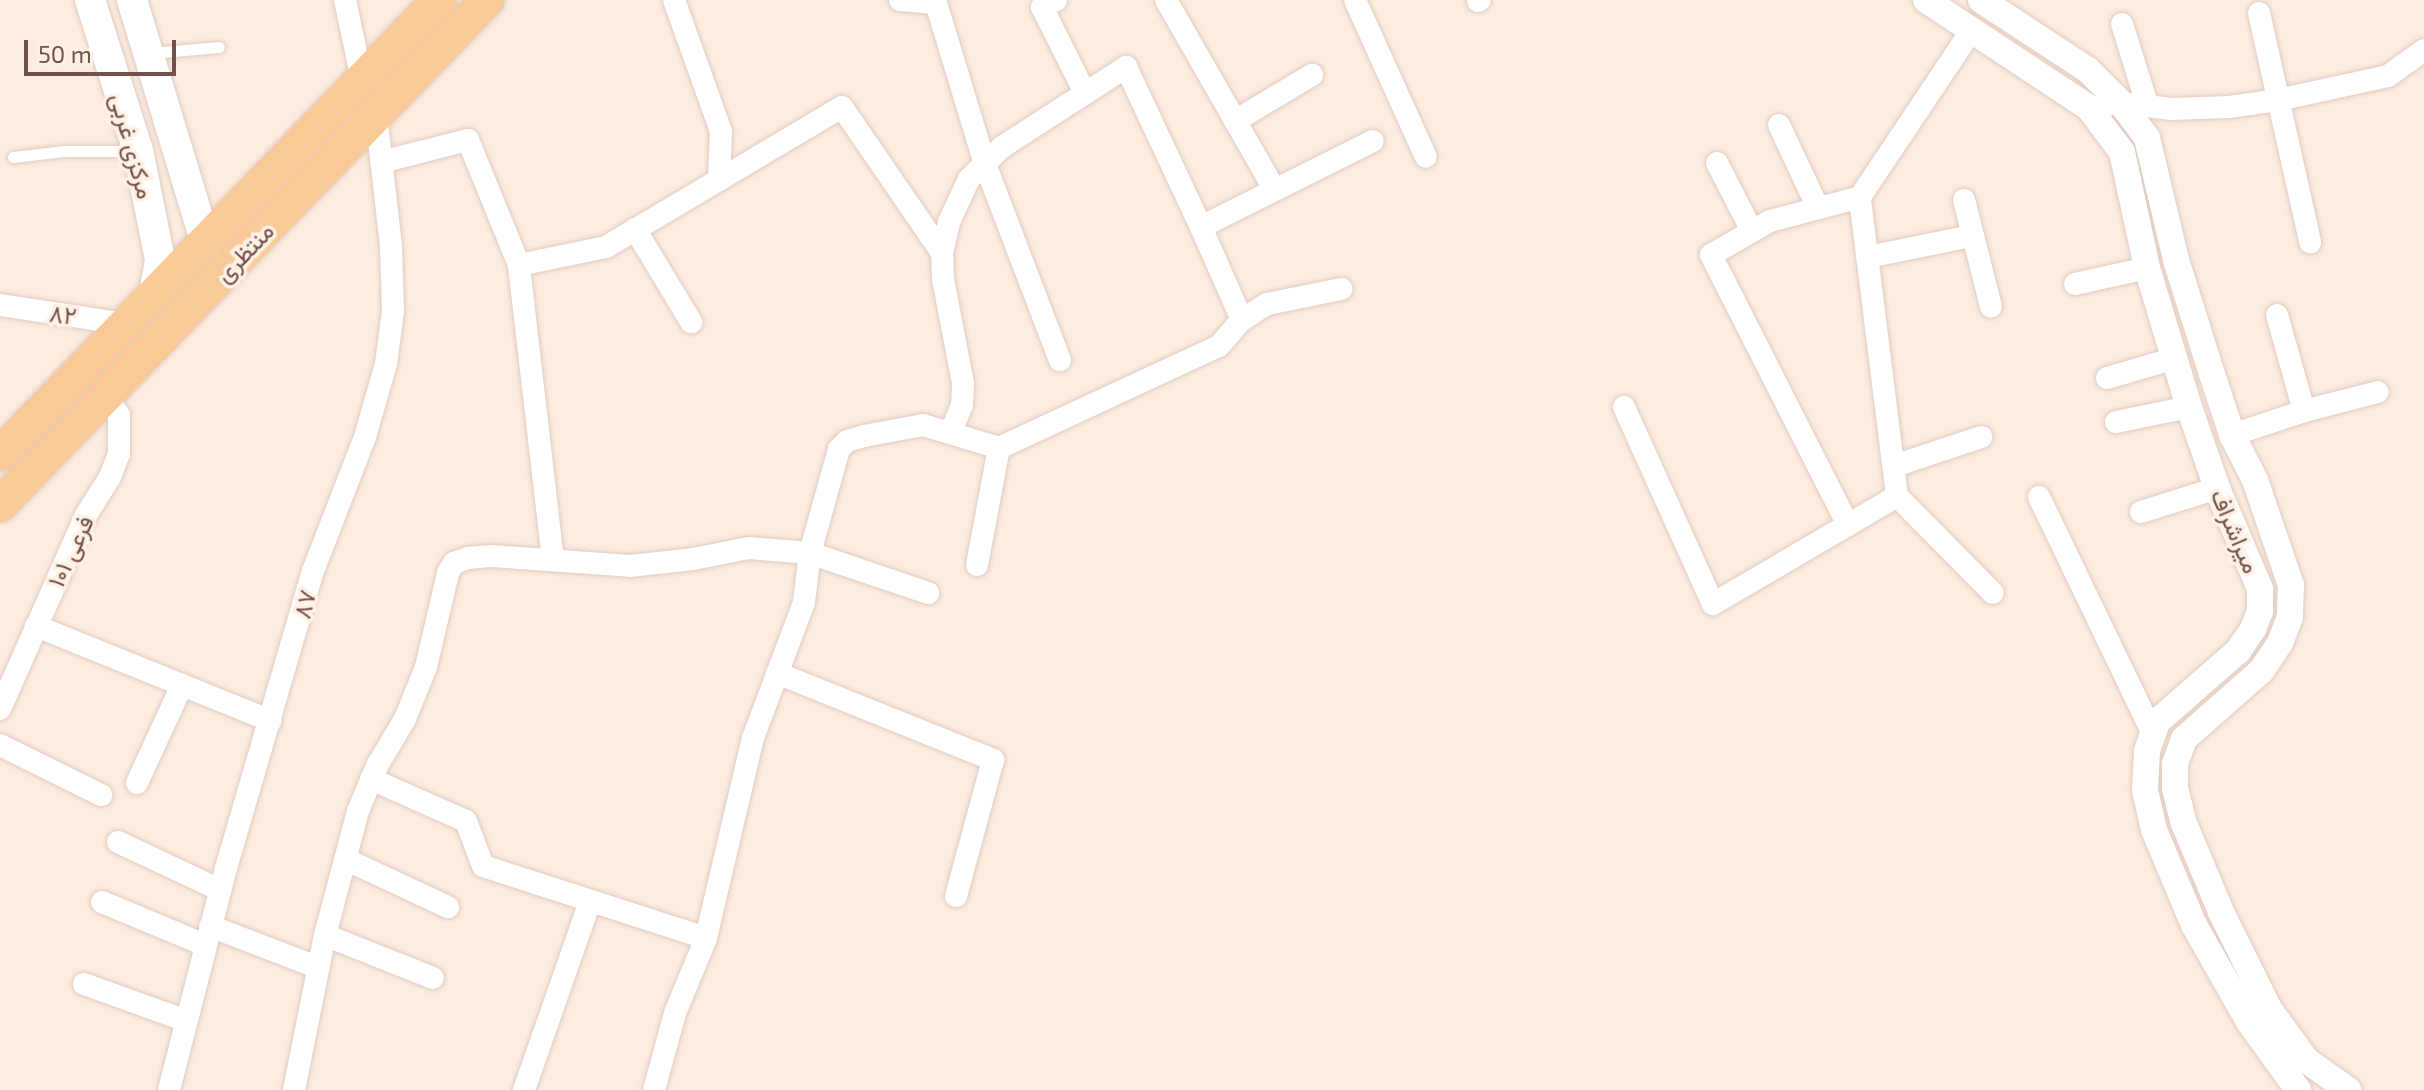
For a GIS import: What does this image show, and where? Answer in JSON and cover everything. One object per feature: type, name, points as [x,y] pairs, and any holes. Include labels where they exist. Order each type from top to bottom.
[{"type":"main road","name":"مرکزی غربی","points":[[90,0],[138,150],[160,260],[154,295]]},
{"type":"main road","name":"مرکزی غربی","points":[[132,0],[206,244]]},
{"type":"main road","name":"منتظری","points":[[0,454],[439,0]]},
{"type":"main road","name":"منتظری","points":[[0,505],[487,0]]},
{"type":"street","points":[[345,0],[362,80]]},
{"type":"street","points":[[674,0],[721,131],[719,180]]},
{"type":"street","points":[[900,0],[936,3],[985,164],[1060,360]]},
{"type":"street","points":[[1166,0],[1275,190]]},
{"type":"street","points":[[1355,0],[1426,157]]},
{"type":"street","name":"میراشراف","points":[[1926,0],[2089,108],[2122,152],[2147,268],[2182,382],[2217,488],[2260,589],[2260,611],[2253,629],[2238,651],[2157,722],[2147,751],[2145,790],[2154,830],[2194,925],[2249,1022],[2298,1090]]},
{"type":"street","name":"میراشراف","points":[[1981,0],[2134,104],[2147,138],[2176,260],[2212,374],[2232,435],[2255,480],[2291,585],[2290,617],[2280,643],[2261,671],[2184,739],[2175,764],[2175,788],[2183,821],[2221,912],[2269,1009],[2306,1060],[2348,1090]]},
{"type":"street","points":[[1046,2],[1084,91]]},
{"type":"street","points":[[2259,13],[2310,242]]},
{"type":"street","points":[[2122,24],[2134,104]]},
{"type":"street","points":[[1972,30],[1860,197],[1897,496],[1993,593]]},
{"type":"street","points":[[2089,108],[2134,104],[2172,109],[2229,107],[2278,100],[2388,76],[2424,50]]},
{"type":"street","points":[[951,432],[962,405],[963,383],[943,279],[942,253],[949,222],[969,179],[1002,147],[1084,91],[1126,67],[1242,320]]},
{"type":"street","points":[[1235,121],[1312,75]]},
{"type":"street","points":[[519,265],[606,247],[842,107],[942,253]]},
{"type":"street","name":"۸۷","points":[[169,1090],[207,935],[313,571],[365,437],[386,364],[393,311],[391,246],[376,115]]},
{"type":"street","points":[[1779,125],[1818,208]]},
{"type":"street","points":[[381,162],[468,140],[519,265],[553,560]]},
{"type":"street","points":[[1201,227],[1373,141]]},
{"type":"street","points":[[1717,163],[1752,231]]},
{"type":"street","points":[[1848,525],[1711,255],[1770,221],[1860,197]]},
{"type":"street","points":[[1964,200],[1991,307]]},
{"type":"street","points":[[635,229],[691,322]]},
{"type":"street","points":[[1868,257],[1971,236]]},
{"type":"street","points":[[2075,284],[2147,268]]},
{"type":"street","points":[[654,1090],[675,1013],[706,938],[753,738],[804,602],[810,553],[839,449],[847,441],[923,425],[999,448],[1219,346],[1242,320],[1267,304],[1341,289]]},
{"type":"street","name":"۸۲","points":[[0,305],[126,324]]},
{"type":"street","points":[[2277,315],[2304,411]]},
{"type":"street","points":[[2116,422],[2182,382],[2212,374]]},
{"type":"street","points":[[2107,378],[2182,382]]},
{"type":"street","points":[[2232,435],[2304,411],[2378,392]]},
{"type":"street","name":"فرعی ۱۰۱","points":[[0,709],[86,515],[110,477],[119,454],[119,415],[105,396]]},
{"type":"street","points":[[1624,407],[1713,604],[1897,496]]},
{"type":"street","points":[[1894,466],[1981,437]]},
{"type":"street","points":[[977,565],[999,448]]},
{"type":"street","points":[[2141,512],[2217,488]]},
{"type":"street","points":[[2039,497],[2153,734]]},
{"type":"street","points":[[294,1090],[317,967],[345,859],[371,779],[405,719],[426,667],[448,573],[454,563],[492,556],[630,566],[693,559],[749,548],[810,553],[928,593]]},
{"type":"street","points":[[36,626],[271,721]]},
{"type":"street","points":[[777,673],[993,760],[956,896]]},
{"type":"street","points":[[137,783],[182,685]]},
{"type":"street","points":[[0,745],[101,795]]},
{"type":"street","points":[[371,779],[466,821],[483,866],[706,938]]},
{"type":"street","points":[[118,842],[220,890]]},
{"type":"street","points":[[345,859],[448,907]]},
{"type":"street","points":[[102,902],[317,967]]},
{"type":"street","points":[[524,1090],[590,902]]},
{"type":"street","points":[[325,935],[433,978]]},
{"type":"street","points":[[84,984],[184,1020]]},
{"type":"lane","points":[[146,53],[219,47]]},
{"type":"lane","points":[[13,157],[64,151],[138,150]]}]
